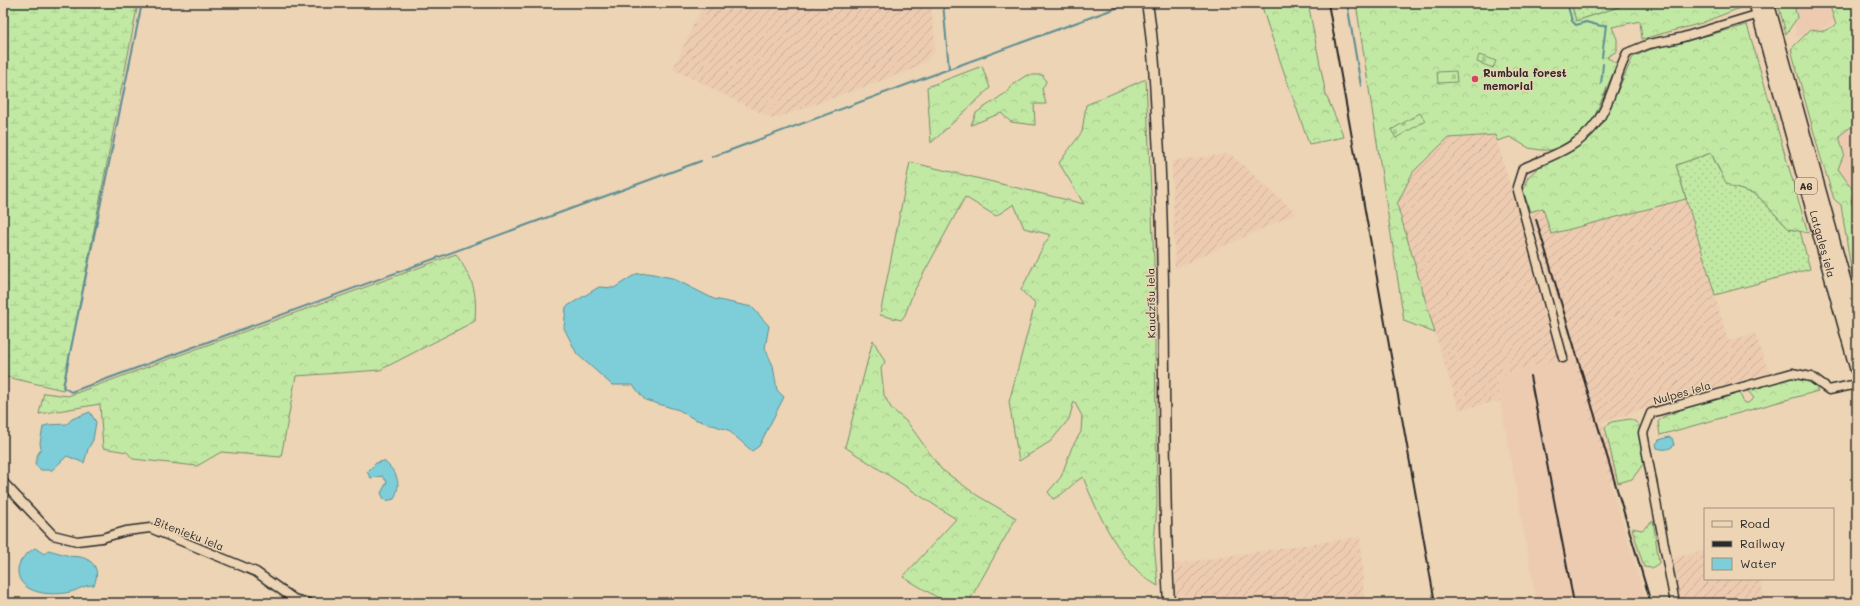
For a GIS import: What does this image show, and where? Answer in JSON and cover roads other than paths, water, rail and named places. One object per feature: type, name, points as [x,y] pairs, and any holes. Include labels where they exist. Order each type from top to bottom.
[{"type":"highway","name":"Latgales iela","points":[[1763,8],[1851,315],[1857,328]]},
{"type":"highway","name":"Latgales iela","points":[[1851,315],[1857,368]]},
{"type":"street","name":"Kaudzīšu iela","points":[[1147,3],[1154,66],[1162,220],[1169,603]]},
{"type":"street","points":[[1563,358],[1517,187],[1523,168],[1570,148],[1590,133],[1604,111],[1627,52],[1649,44],[1680,38],[1763,8]]},
{"type":"street","name":"Nulpes iela","points":[[1675,603],[1643,433],[1651,413],[1792,373],[1811,377],[1829,390],[1857,384]]},
{"type":"street","name":"Bitenieku iela","points":[[3,482],[52,535],[77,541],[102,538],[126,531],[150,528],[256,572],[294,599],[309,603]]},
{"type":"water","points":[[648,273],[672,278],[714,299],[752,307],[769,326],[765,348],[773,366],[777,390],[784,397],[759,446],[752,451],[728,430],[694,419],[679,410],[645,400],[633,385],[612,385],[577,354],[564,328],[566,307],[599,287],[614,288],[636,274]]},
{"type":"water","points":[[90,412],[96,422],[93,440],[88,449],[84,463],[67,456],[52,470],[41,470],[35,465],[41,448],[40,443],[43,427],[47,425],[67,424],[72,419]]},
{"type":"water","points":[[1669,437],[1672,438],[1674,445],[1672,447],[1666,449],[1657,448],[1656,444],[1659,440]]},
{"type":"water","points":[[384,461],[395,474],[398,483],[398,488],[394,499],[385,501],[381,493],[387,482],[382,476],[371,478],[367,472],[376,463]]},
{"type":"water","points":[[35,548],[44,554],[48,550],[85,558],[93,563],[96,571],[96,580],[94,585],[70,592],[55,594],[39,592],[31,589],[20,580],[18,568],[23,558]]},
{"type":"waterway","points":[[142,3],[63,387],[71,392],[701,161]]},
{"type":"waterway","points":[[712,157],[949,69],[943,3]]},
{"type":"waterway","points":[[949,69],[1130,3]]},
{"type":"waterway","points":[[1347,3],[1361,86]]},
{"type":"waterway","points":[[1567,3],[1572,21],[1576,25],[1586,22],[1601,26],[1606,25],[1602,57]]},
{"type":"waterway","points":[[1601,84],[1603,64]]},
{"type":"railway","points":[[1328,3],[1435,603]]},
{"type":"railway","points":[[1536,219],[1651,603]]},
{"type":"railway","points":[[1530,376],[1574,603]]},
{"type":"place","name":"Rumbula forest memorial","points":[[1475,79]]}]
